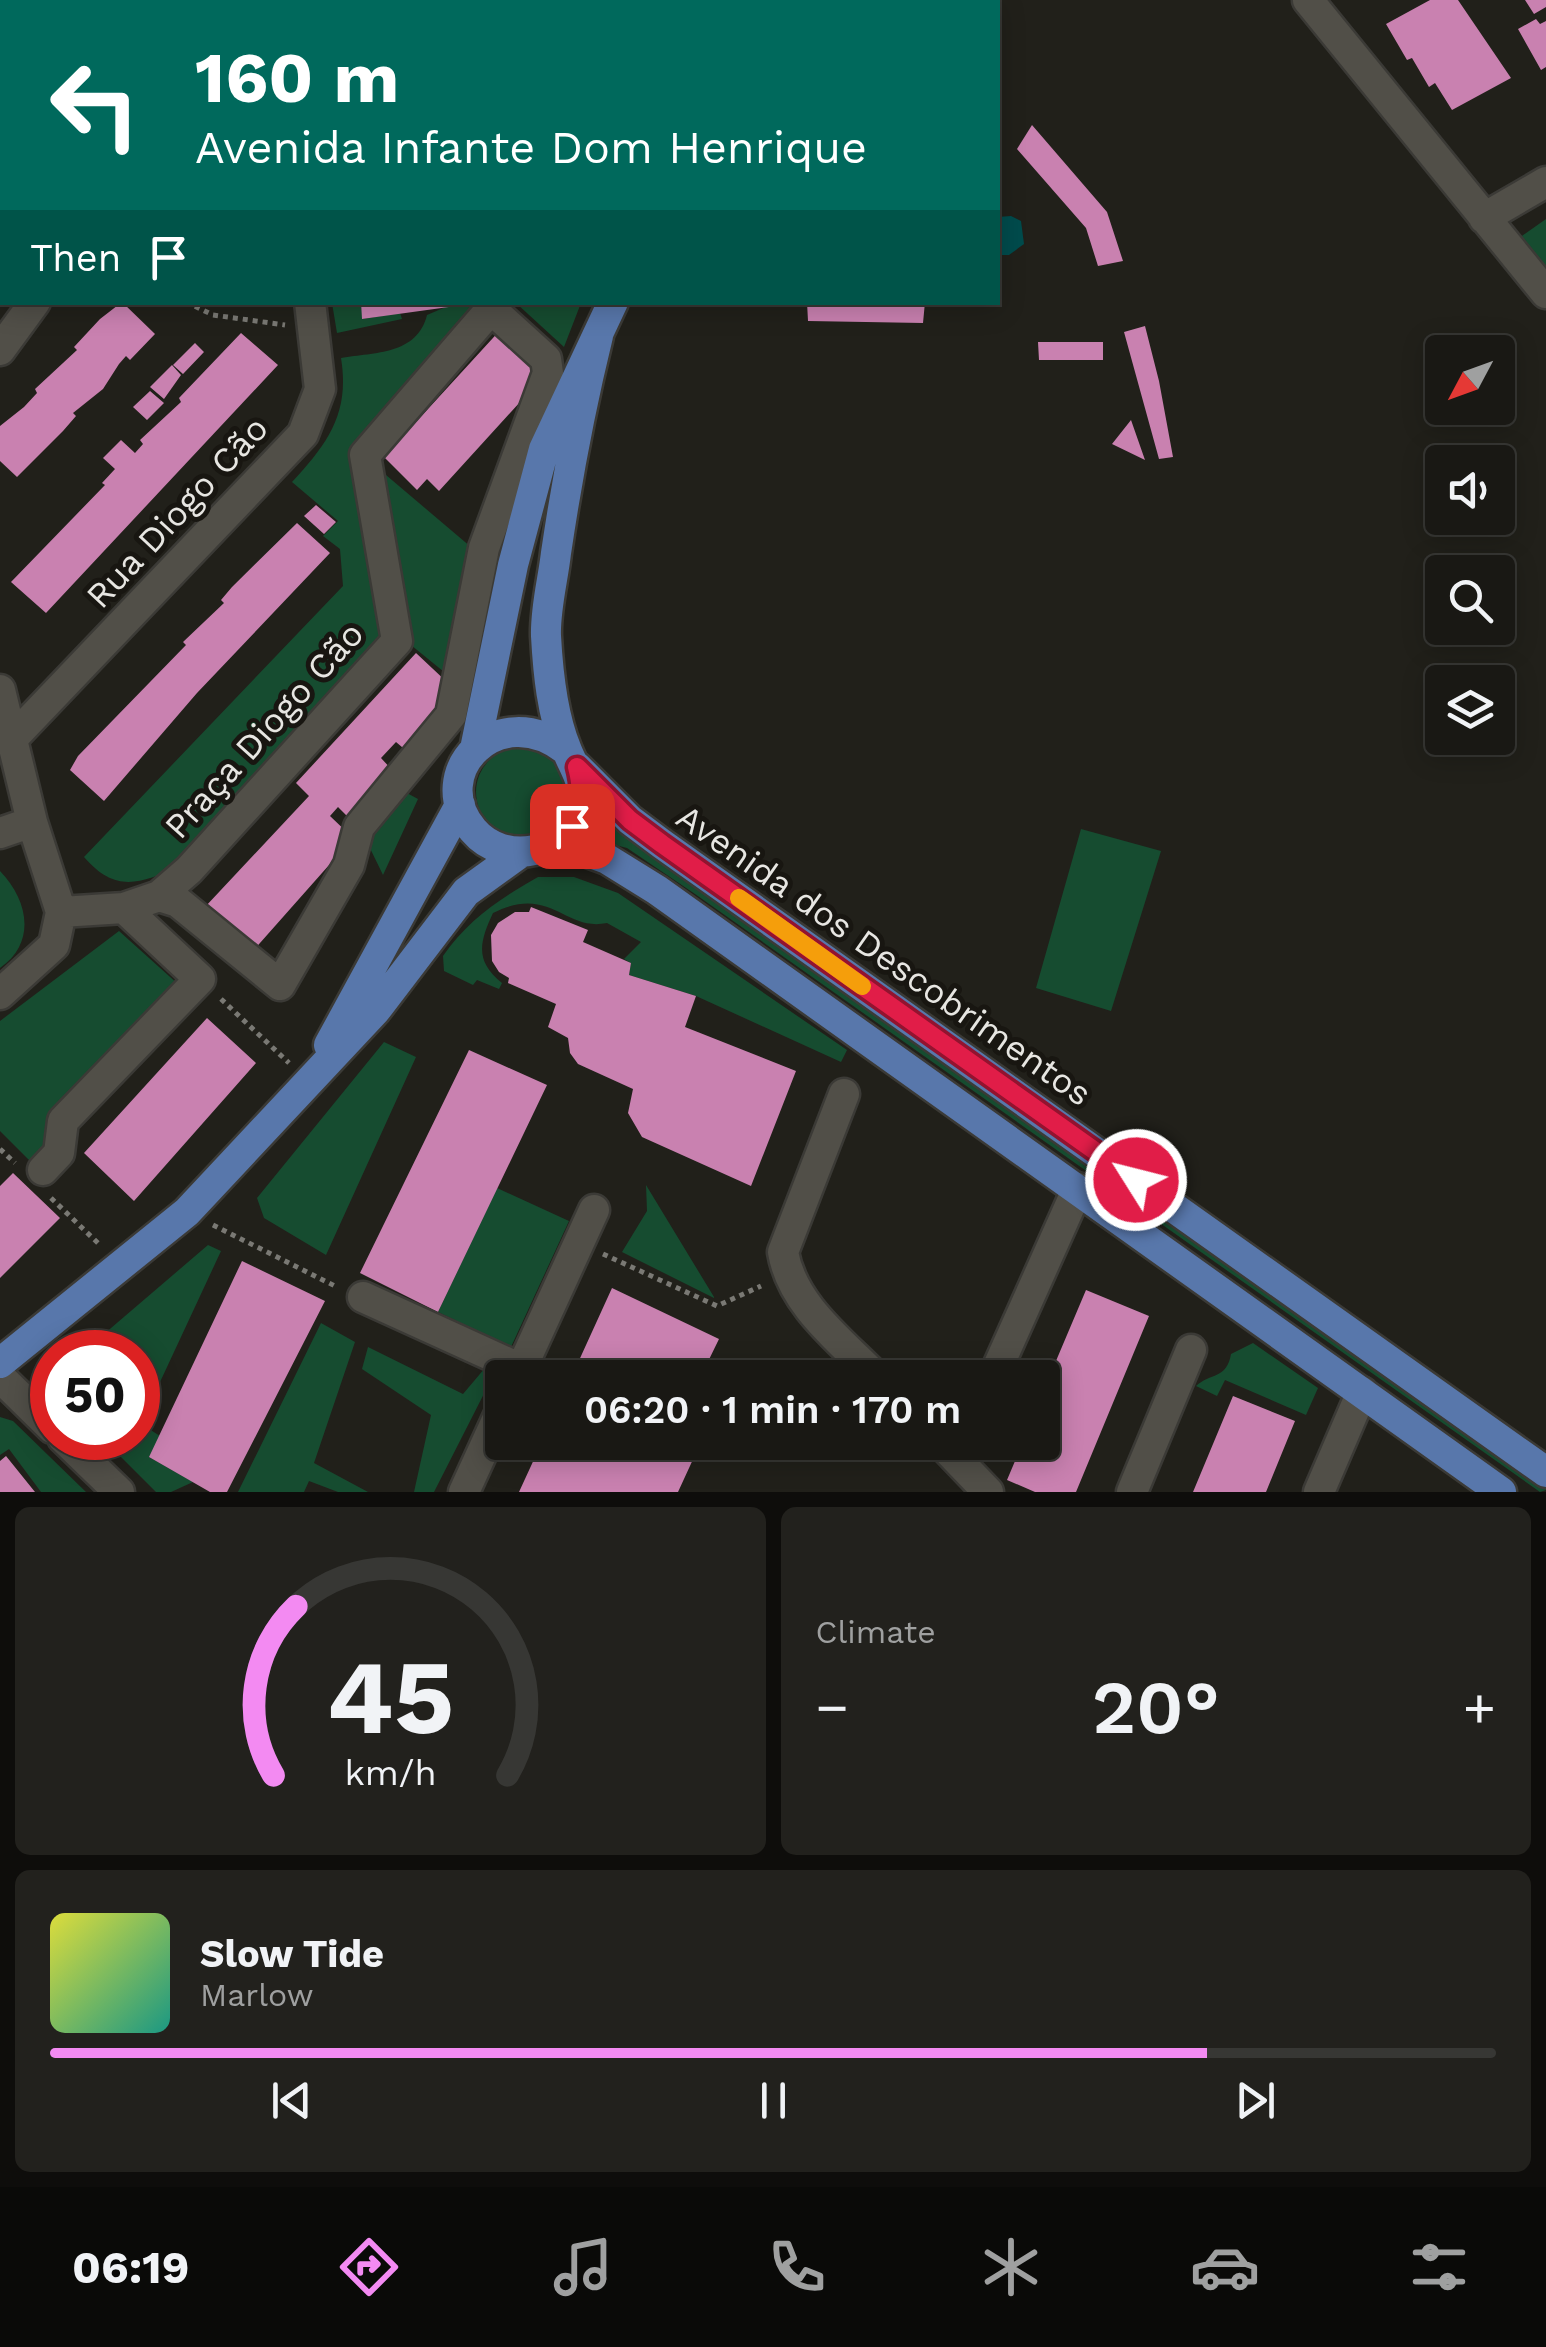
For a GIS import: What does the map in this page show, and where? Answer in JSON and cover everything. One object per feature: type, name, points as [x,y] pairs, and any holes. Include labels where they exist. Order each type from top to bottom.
[{"type":"main road","points":[[520,853],[482,840],[460,805],[458,785],[475,748],[514,565],[544,450],[613,305]]},
{"type":"main road","points":[[0,1363],[188,1212],[376,1010],[466,892],[520,853],[558,840],[580,807],[582,787],[549,680],[546,630],[571,448],[598,336]]},
{"type":"main road","points":[[475,748],[510,730],[531,730],[572,758]]},
{"type":"main road","name":"Avenida dos Descobrimentos","points":[[572,758],[630,820],[662,844],[1546,1472]]},
{"type":"main road","points":[[309,1083],[460,805]]},
{"type":"main road","points":[[558,840],[607,859],[657,890],[1502,1492]]},
{"type":"main road","points":[[1429,1440],[1468,1492]]},
{"type":"street","points":[[1322,4],[1484,218],[1546,293]]},
{"type":"street","points":[[1484,218],[1546,182]]},
{"type":"street","points":[[0,350],[33,305]]},
{"type":"street","name":"Praça Diogo Cão","points":[[61,912],[124,908],[159,896],[189,870],[397,641],[365,455],[490,309],[546,360],[548,373],[484,548],[451,715],[359,827],[349,864],[280,985],[178,902],[159,896]]},
{"type":"street","name":"Rua Diogo Cão","points":[[12,740],[303,434],[320,388],[312,316]]},
{"type":"street","points":[[0,690],[32,822],[61,912],[54,945],[0,994]]},
{"type":"street","points":[[0,833],[32,822]]},
{"type":"street","points":[[36,1177],[59,1153],[62,1121],[200,979],[124,908]]},
{"type":"street","points":[[844,1094],[784,1252],[787,1274],[804,1304],[858,1360]]},
{"type":"street","points":[[1001,1360],[1078,1188]]},
{"type":"street","points":[[525,1360],[594,1210]]},
{"type":"street","points":[[353,1293],[492,1360]]},
{"type":"street","points":[[1132,1492],[1191,1350]]},
{"type":"street","points":[[0,1377],[30,1406]]},
{"type":"street","points":[[1319,1492],[1362,1392]]},
{"type":"street","points":[[464,1492],[485,1446]]},
{"type":"street","points":[[85,1460],[119,1492]]},
{"type":"street","points":[[963,1460],[988,1492]]},
{"type":"path","points":[[192,305],[213,315],[312,316]]},
{"type":"path","points":[[200,979],[309,1083]]},
{"type":"path","points":[[0,1149],[36,1177],[121,1266]]},
{"type":"path","points":[[188,1212],[353,1293]]},
{"type":"path","points":[[580,1243],[717,1306],[787,1274]]},
{"type":"green space","points":[[1546,219],[1546,270],[1519,238]]},
{"type":"green space","points":[[332,305],[361,305],[363,319],[400,313],[402,319],[337,333]]},
{"type":"green space","points":[[450,305],[486,305],[355,452],[390,640],[179,867],[140,881],[118,881],[107,876],[84,857],[343,586],[340,549],[323,536],[338,521],[292,482],[326,440],[339,411],[341,358],[404,345],[422,328],[427,315]]},
{"type":"green space","points":[[518,305],[580,305],[564,347]]},
{"type":"green space","points":[[386,475],[478,553],[449,676],[406,641],[381,481]]},
{"type":"green space","points":[[521,747],[538,750],[553,760],[563,775],[563,809],[553,824],[538,834],[521,837],[504,834],[489,824],[479,809],[476,792],[479,775],[489,760],[504,750]]},
{"type":"green space","points":[[405,792],[418,799],[383,875],[366,840]]},
{"type":"green space","points":[[598,806],[1545,1485],[1546,1490],[1540,1492],[695,894],[627,848],[584,837]]},
{"type":"green space","points":[[1081,829],[1161,851],[1111,1011],[1036,988]]},
{"type":"green space","points":[[0,871],[22,908],[24,934],[12,958],[0,968]]},
{"type":"green space","points":[[538,877],[574,877],[618,893],[847,1050],[841,1062],[696,996],[629,975],[631,963],[624,959],[641,942],[607,923],[579,921],[543,906],[513,905],[493,913],[482,951],[487,967],[502,983],[499,989],[477,980],[473,985],[444,971],[443,956],[474,921]]},
{"type":"green space","points":[[119,931],[179,985],[47,1124],[52,1151],[33,1164],[0,1131],[0,1021]]},
{"type":"green space","points":[[384,1042],[416,1057],[326,1255],[264,1218],[257,1198]]},
{"type":"green space","points":[[646,1185],[714,1298],[622,1252],[647,1211]]},
{"type":"green space","points":[[497,1188],[569,1221],[511,1347],[438,1312]]},
{"type":"green space","points":[[208,1245],[221,1251],[160,1382],[160,1330],[109,1330]]},
{"type":"green space","points":[[321,1323],[355,1342],[314,1463],[368,1492],[338,1492],[309,1481],[304,1492],[238,1492]]},
{"type":"green space","points":[[1253,1343],[1318,1388],[1306,1415],[1225,1380],[1217,1396],[1196,1386],[1222,1372],[1231,1354]]},
{"type":"green space","points":[[368,1347],[463,1394],[485,1368],[485,1392],[434,1492],[414,1492],[431,1415],[362,1369]]},
{"type":"green space","points":[[0,1417],[13,1421],[30,1438],[30,1460],[53,1460],[86,1492],[41,1492],[9,1449],[0,1455]]},
{"type":"green space","points":[[124,1460],[154,1460],[193,1482],[171,1492],[156,1492]]},
{"type":"water","points":[[1000,217],[1021,221],[1024,244],[1009,255],[1000,255]]},
{"type":"building","points":[[1430,0],[1458,0],[1511,78],[1452,110],[1435,83],[1429,87],[1412,58],[1407,60],[1386,24]]},
{"type":"building","points":[[1525,0],[1546,0],[1546,7],[1534,14]]},
{"type":"building","points":[[1536,19],[1540,24],[1546,21],[1546,67],[1541,70],[1518,29]]},
{"type":"building","points":[[1032,125],[1107,212],[1123,261],[1098,266],[1086,228],[1017,149]]},
{"type":"building","points":[[118,305],[125,305],[155,334],[130,360],[126,356],[103,389],[73,413],[76,416],[63,431],[17,477],[0,461],[0,426],[24,407],[37,393],[35,389],[77,350],[74,347]]},
{"type":"building","points":[[361,305],[456,306],[362,319]]},
{"type":"building","points":[[807,305],[925,305],[923,323],[808,321]]},
{"type":"building","points":[[1145,326],[1173,457],[1159,459],[1124,332]]},
{"type":"building","points":[[503,327],[539,359],[531,368],[542,378],[439,491],[427,479],[417,490],[384,457]]},
{"type":"building","points":[[241,333],[278,365],[46,613],[11,582],[105,485],[102,483],[115,469],[103,458],[121,440],[135,453],[143,444],[140,440],[181,402],[179,398]]},
{"type":"building","points":[[1038,342],[1103,342],[1103,360],[1039,360]]},
{"type":"building","points":[[195,343],[204,352],[183,374],[173,365]]},
{"type":"building","points":[[172,365],[181,375],[164,399],[150,387]]},
{"type":"building","points":[[150,391],[164,403],[147,420],[133,407]]},
{"type":"building","points":[[1131,420],[1145,460],[1112,444]]},
{"type":"building","points":[[316,505],[336,522],[324,534],[304,516]]},
{"type":"building","points":[[297,523],[330,553],[197,693],[104,801],[70,770],[78,756],[186,645],[183,642],[224,603],[221,600],[232,587]]},
{"type":"building","points":[[416,653],[449,684],[452,704],[409,753],[396,742],[381,758],[393,771],[349,818],[338,807],[330,816],[353,838],[253,951],[205,907],[309,796],[296,783]]},
{"type":"building","points":[[531,907],[588,930],[583,942],[631,963],[629,975],[696,996],[685,1027],[796,1071],[751,1186],[642,1137],[628,1113],[633,1089],[578,1064],[570,1053],[568,1038],[548,1027],[556,1004],[508,983],[509,978],[499,972],[492,961],[491,935],[498,923],[515,912],[529,912]]},
{"type":"building","points":[[207,1018],[256,1063],[134,1201],[84,1153]]},
{"type":"building","points":[[469,1050],[547,1085],[438,1312],[360,1273]]},
{"type":"building","points":[[13,1173],[60,1218],[0,1278],[0,1186]]},
{"type":"building","points":[[242,1261],[325,1301],[227,1492],[210,1492],[154,1460],[160,1460],[160,1434]]},
{"type":"building","points":[[612,1288],[719,1339],[709,1360],[579,1360]]},
{"type":"building","points":[[1086,1290],[1149,1316],[1076,1492],[1035,1492],[1007,1480],[1015,1460],[1060,1460],[1060,1360],[1056,1360]]},
{"type":"building","points":[[1233,1396],[1295,1421],[1266,1492],[1193,1492]]},
{"type":"building","points":[[6,1456],[35,1492],[0,1492],[0,1461]]},
{"type":"building","points":[[534,1460],[693,1460],[678,1492],[519,1492]]},
{"type":"slow traffic","points":[[739,898],[862,986]]},
{"type":"route","points":[[572,826],[580,807],[582,787],[577,767],[630,820],[662,844],[1136,1180]]}]
